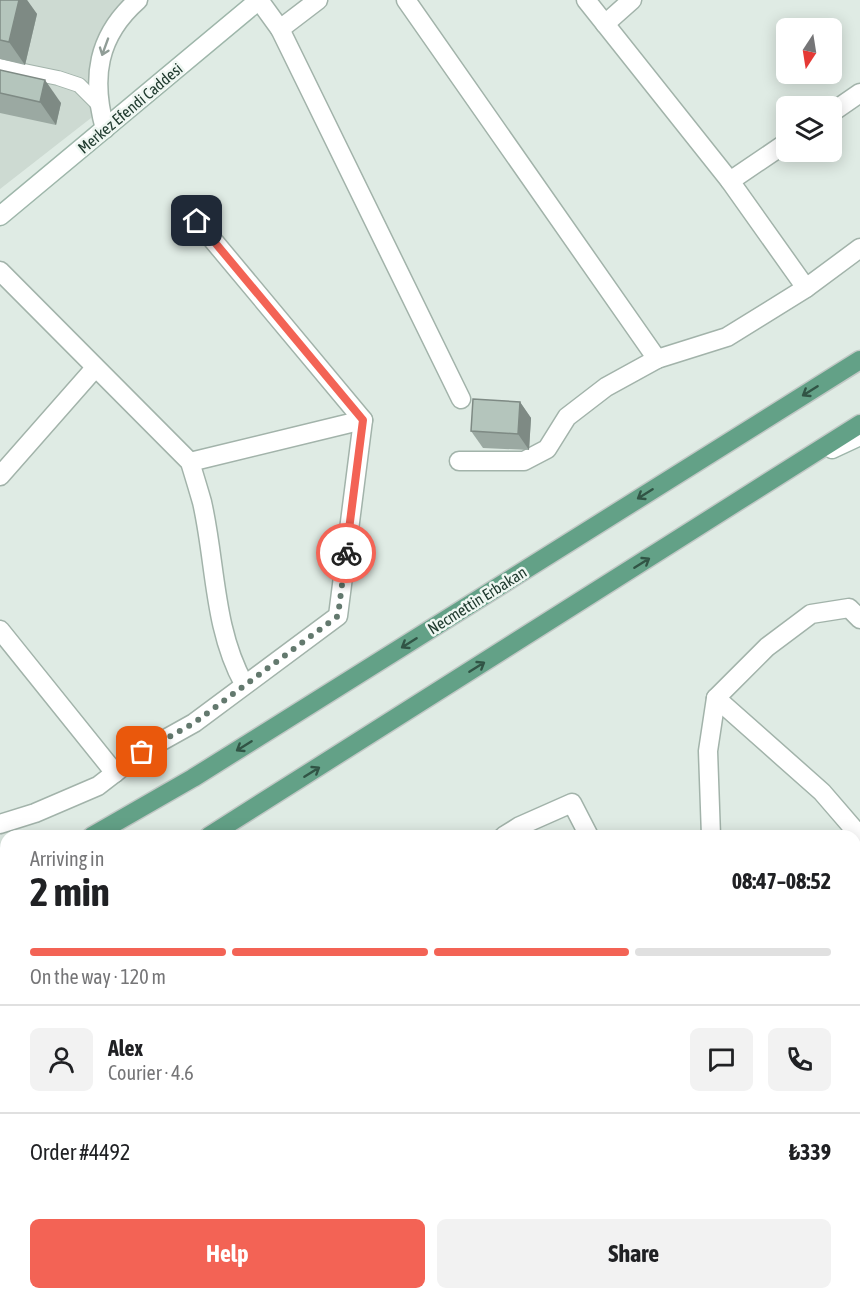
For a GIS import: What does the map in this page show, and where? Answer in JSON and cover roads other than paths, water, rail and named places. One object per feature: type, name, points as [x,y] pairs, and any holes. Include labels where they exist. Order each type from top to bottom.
[{"type":"main road","name":"Necmettin Erbakan","points":[[103,830],[193,778],[860,360]]},
{"type":"main road","points":[[218,830],[860,424]]},
{"type":"street","points":[[105,129],[98,104],[99,70],[105,42],[114,25],[138,0]]},
{"type":"street","points":[[259,0],[280,29],[461,399]]},
{"type":"street","name":"Merkez Efendi Caddesi","points":[[0,216],[259,0]]},
{"type":"street","points":[[280,29],[318,0]]},
{"type":"street","points":[[406,0],[657,359]]},
{"type":"street","points":[[586,0],[730,181],[806,288]]},
{"type":"street","points":[[605,24],[632,0]]},
{"type":"street","points":[[842,105],[860,93]]},
{"type":"street","points":[[730,181],[776,150]]},
{"type":"street","points":[[0,824],[35,813],[98,786],[142,752],[194,723],[338,616],[363,420],[197,221]]},
{"type":"street","points":[[459,461],[524,461],[547,448],[567,417],[606,387],[657,359],[727,337],[806,288],[860,248]]},
{"type":"street","points":[[0,271],[190,462],[202,503],[216,598],[232,664],[244,684]]},
{"type":"street","points":[[0,476],[95,368]]},
{"type":"street","points":[[190,462],[363,420]]},
{"type":"street","points":[[790,468],[860,436]]},
{"type":"street","points":[[711,830],[708,751],[716,698],[767,647],[811,614],[856,608]]},
{"type":"street","points":[[0,630],[115,773]]},
{"type":"street","points":[[716,698],[822,792],[855,830]]},
{"type":"street","points":[[514,830],[572,802],[586,830]]},
{"type":"lane","points":[[0,66],[58,78],[78,85],[98,104]]}]
